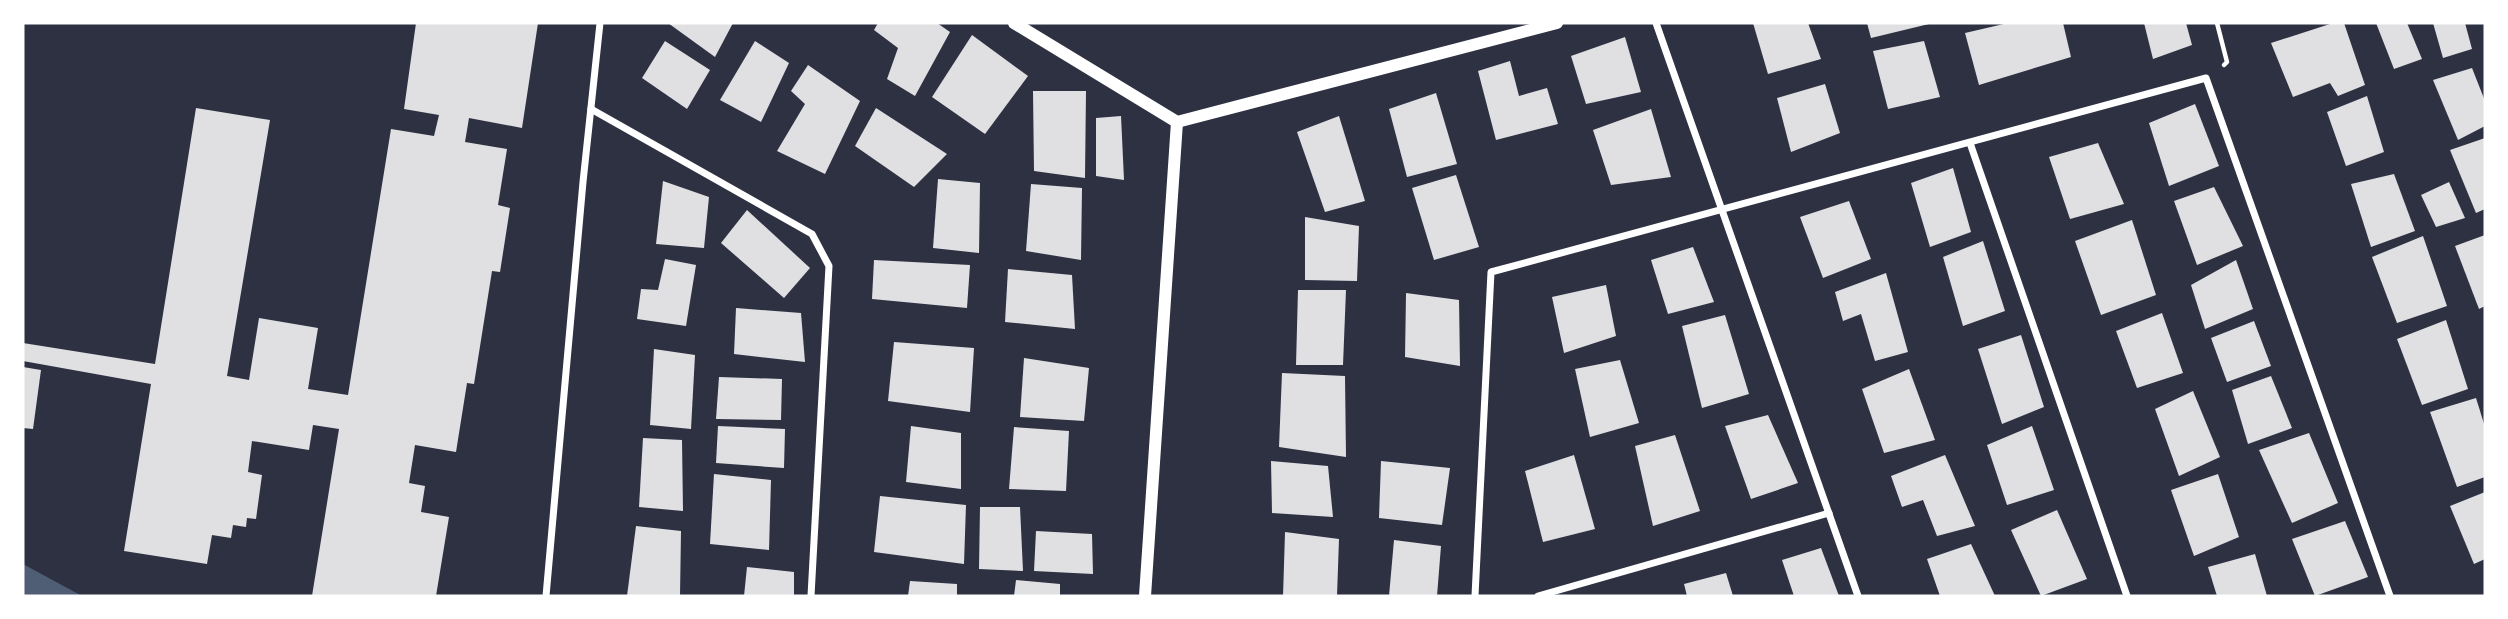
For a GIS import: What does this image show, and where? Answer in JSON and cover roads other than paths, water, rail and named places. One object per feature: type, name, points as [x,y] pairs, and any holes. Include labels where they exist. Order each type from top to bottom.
[{"type":"street","points":[[546,596],[600,23]]},
{"type":"street","points":[[1014,23],[1177,122],[1557,23]]},
{"type":"street","points":[[1656,23],[1858,596]]},
{"type":"street","points":[[1475,596],[1491,272],[2206,78],[2390,596]]},
{"type":"street","points":[[591,109],[812,234],[829,266],[811,596]]},
{"type":"street","points":[[1145,596],[1177,122]]},
{"type":"street","points":[[1970,143],[2127,596]]},
{"type":"street","points":[[1538,596],[1829,513]]},
{"type":"water","points":[[23,564],[82,596],[23,596]]}]
